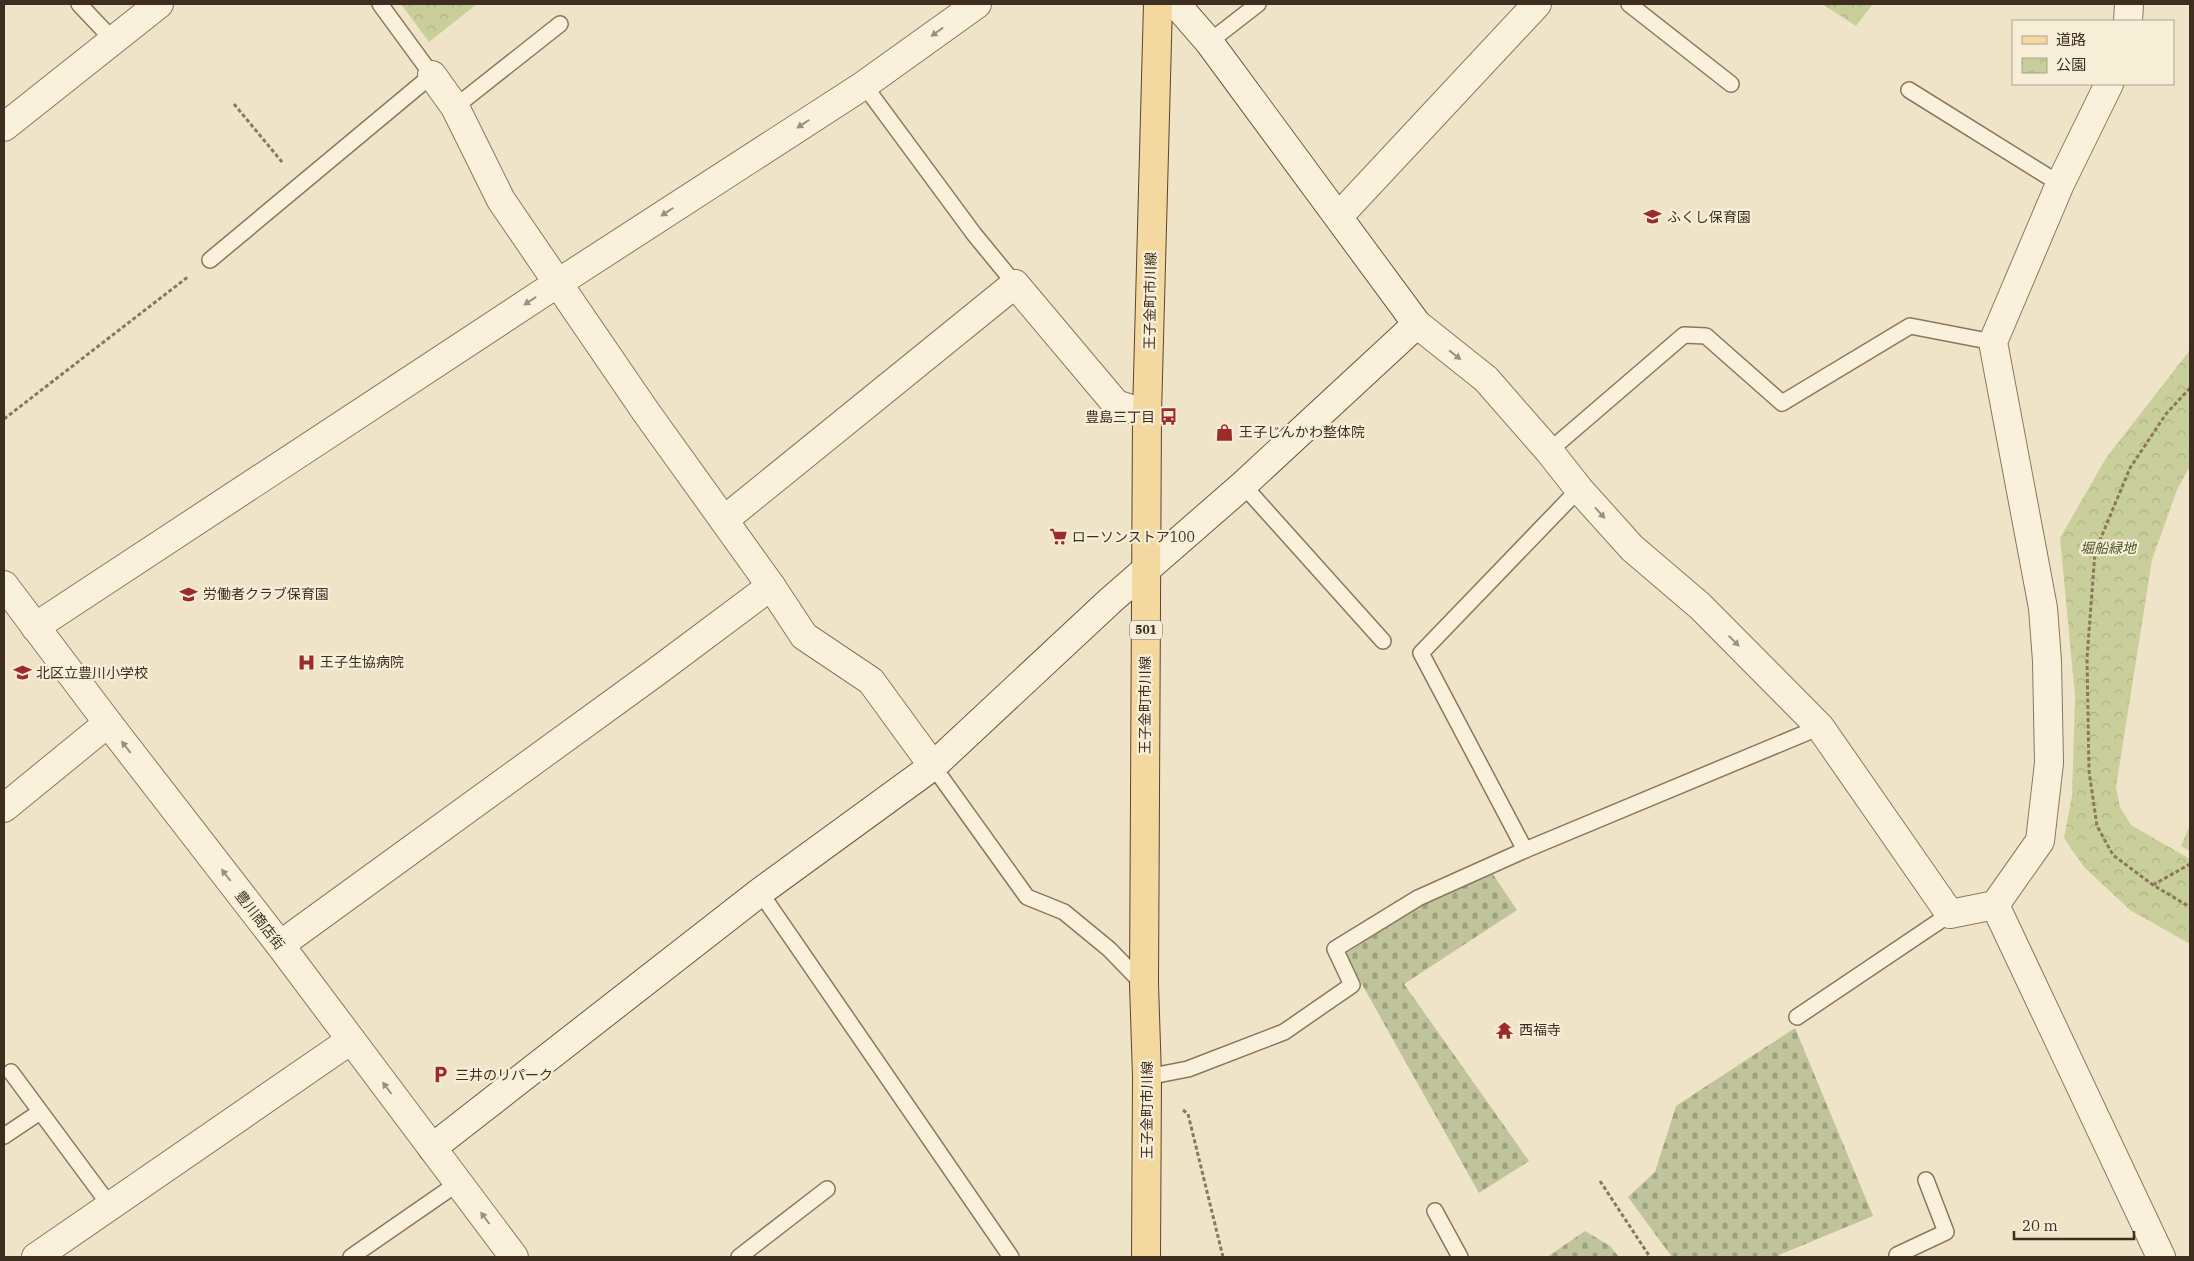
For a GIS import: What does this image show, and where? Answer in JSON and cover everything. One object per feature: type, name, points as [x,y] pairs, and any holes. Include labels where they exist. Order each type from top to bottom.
[{"type":"main road","name":"王子金町市川線","points":[[1146,1257],[1147,1077],[1144,984],[1147,414],[1158,4]]},
{"type":"street","points":[[4,127],[160,4]]},
{"type":"street","points":[[35,627],[556,284],[864,85],[976,4]]},
{"type":"street","points":[[1176,4],[1209,42],[1417,324],[1486,379],[1549,451],[1579,489],[1632,548],[1700,606],[1820,727],[1950,914],[1995,904],[2040,841],[2049,763],[2047,661],[2043,608],[1993,342],[2060,184],[2109,85]]},
{"type":"street","points":[[1339,216],[1537,4]]},
{"type":"street","points":[[2128,20],[2130,4]]},
{"type":"street","points":[[432,75],[455,107],[500,200],[556,284],[771,586],[804,636],[871,681],[933,766]]},
{"type":"street","points":[[724,520],[1015,284],[1116,404],[1147,414]]},
{"type":"street","points":[[432,1148],[760,892],[933,766],[1146,568],[1243,484],[1417,324]]},
{"type":"street","name":"豊川商店街","points":[[4,585],[280,945],[514,1257]]},
{"type":"street","points":[[280,945],[648,678],[771,586]]},
{"type":"street","points":[[4,808],[108,723]]},
{"type":"street","points":[[1995,904],[2161,1257]]},
{"type":"street","points":[[36,1257],[351,1040]]},
{"type":"lane","points":[[79,4],[114,41]]},
{"type":"lane","points":[[210,260],[432,75],[380,4]]},
{"type":"lane","points":[[1209,42],[1258,4]]},
{"type":"lane","points":[[1629,4],[1731,84]]},
{"type":"lane","points":[[455,107],[560,24]]},
{"type":"lane","points":[[864,85],[974,234],[1015,284]]},
{"type":"lane","points":[[1908,90],[2060,184]]},
{"type":"lane","points":[[1549,451],[1684,335],[1706,336],[1782,403],[1910,326],[1993,342]]},
{"type":"lane","points":[[1243,484],[1383,642]]},
{"type":"lane","points":[[1525,850],[1421,653],[1579,489]]},
{"type":"lane","points":[[1147,1077],[1188,1069],[1284,1032],[1352,985],[1335,949],[1418,898],[1525,850],[1820,727]]},
{"type":"lane","points":[[933,766],[1028,897],[1064,912],[1108,948],[1144,984]]},
{"type":"lane","points":[[760,892],[1011,1257]]},
{"type":"lane","points":[[1797,1018],[1950,914]]},
{"type":"lane","points":[[11,1072],[111,1206]]},
{"type":"lane","points":[[4,1136],[40,1112]]},
{"type":"lane","points":[[1898,1257],[1897,1255],[1946,1232],[1926,1180]]},
{"type":"lane","points":[[351,1257],[458,1183]]},
{"type":"lane","points":[[738,1257],[827,1190]]},
{"type":"lane","points":[[1434,1211],[1460,1257]]},
{"type":"path","points":[[234,104],[300,184]]},
{"type":"path","points":[[4,420],[210,260]]},
{"type":"path","points":[[2190,388],[2166,414],[2130,468],[2095,552],[2088,658],[2089,771],[2097,826],[2113,855],[2153,886],[2190,907]]},
{"type":"path","points":[[2153,886],[2190,864]]},
{"type":"path","points":[[1147,1077],[1188,1114],[1223,1257]]},
{"type":"path","points":[[1600,1181],[1650,1257]]},
{"type":"green space","points":[[401,4],[477,4],[429,42]]},
{"type":"green space","points":[[1822,4],[1873,4],[1856,26]]},
{"type":"green space","name":"堀船緑地","points":[[2190,350],[2190,466],[2177,490],[2152,560],[2116,787],[2120,807],[2131,825],[2190,859],[2190,944],[2130,910],[2084,867],[2064,838],[2072,796],[2075,696],[2060,538],[2106,458]]},
{"type":"green space","points":[[2190,825],[2190,851],[2181,846]]},
{"type":"green space","points":[[1492,873],[1517,910],[1404,984],[1529,1161],[1479,1193],[1345,954],[1420,906]]},
{"type":"green space","points":[[1795,1028],[1873,1216],[1779,1255],[1780,1257],[1672,1257],[1628,1197],[1655,1172],[1676,1106]]},
{"type":"green space","points":[[1585,1231],[1610,1246],[1619,1257],[1547,1257]]},
{"type":"place","name":"ふくし保育園","points":[[1653,217]]},
{"type":"place","name":"豊島三丁目","points":[[1169,417]]},
{"type":"place","name":"王子じんかわ整体院","points":[[1225,432]]},
{"type":"place","name":"ローソンストア100","points":[[1058,537]]},
{"type":"place","name":"労働者クラブ保育園","points":[[189,594]]},
{"type":"place","name":"王子生協病院","points":[[306,662]]},
{"type":"place","name":"北区立豊川小学校","points":[[22,673]]},
{"type":"place","name":"西福寺","points":[[1505,1030]]},
{"type":"place","name":"三井のリパーク","points":[[441,1075]]}]
